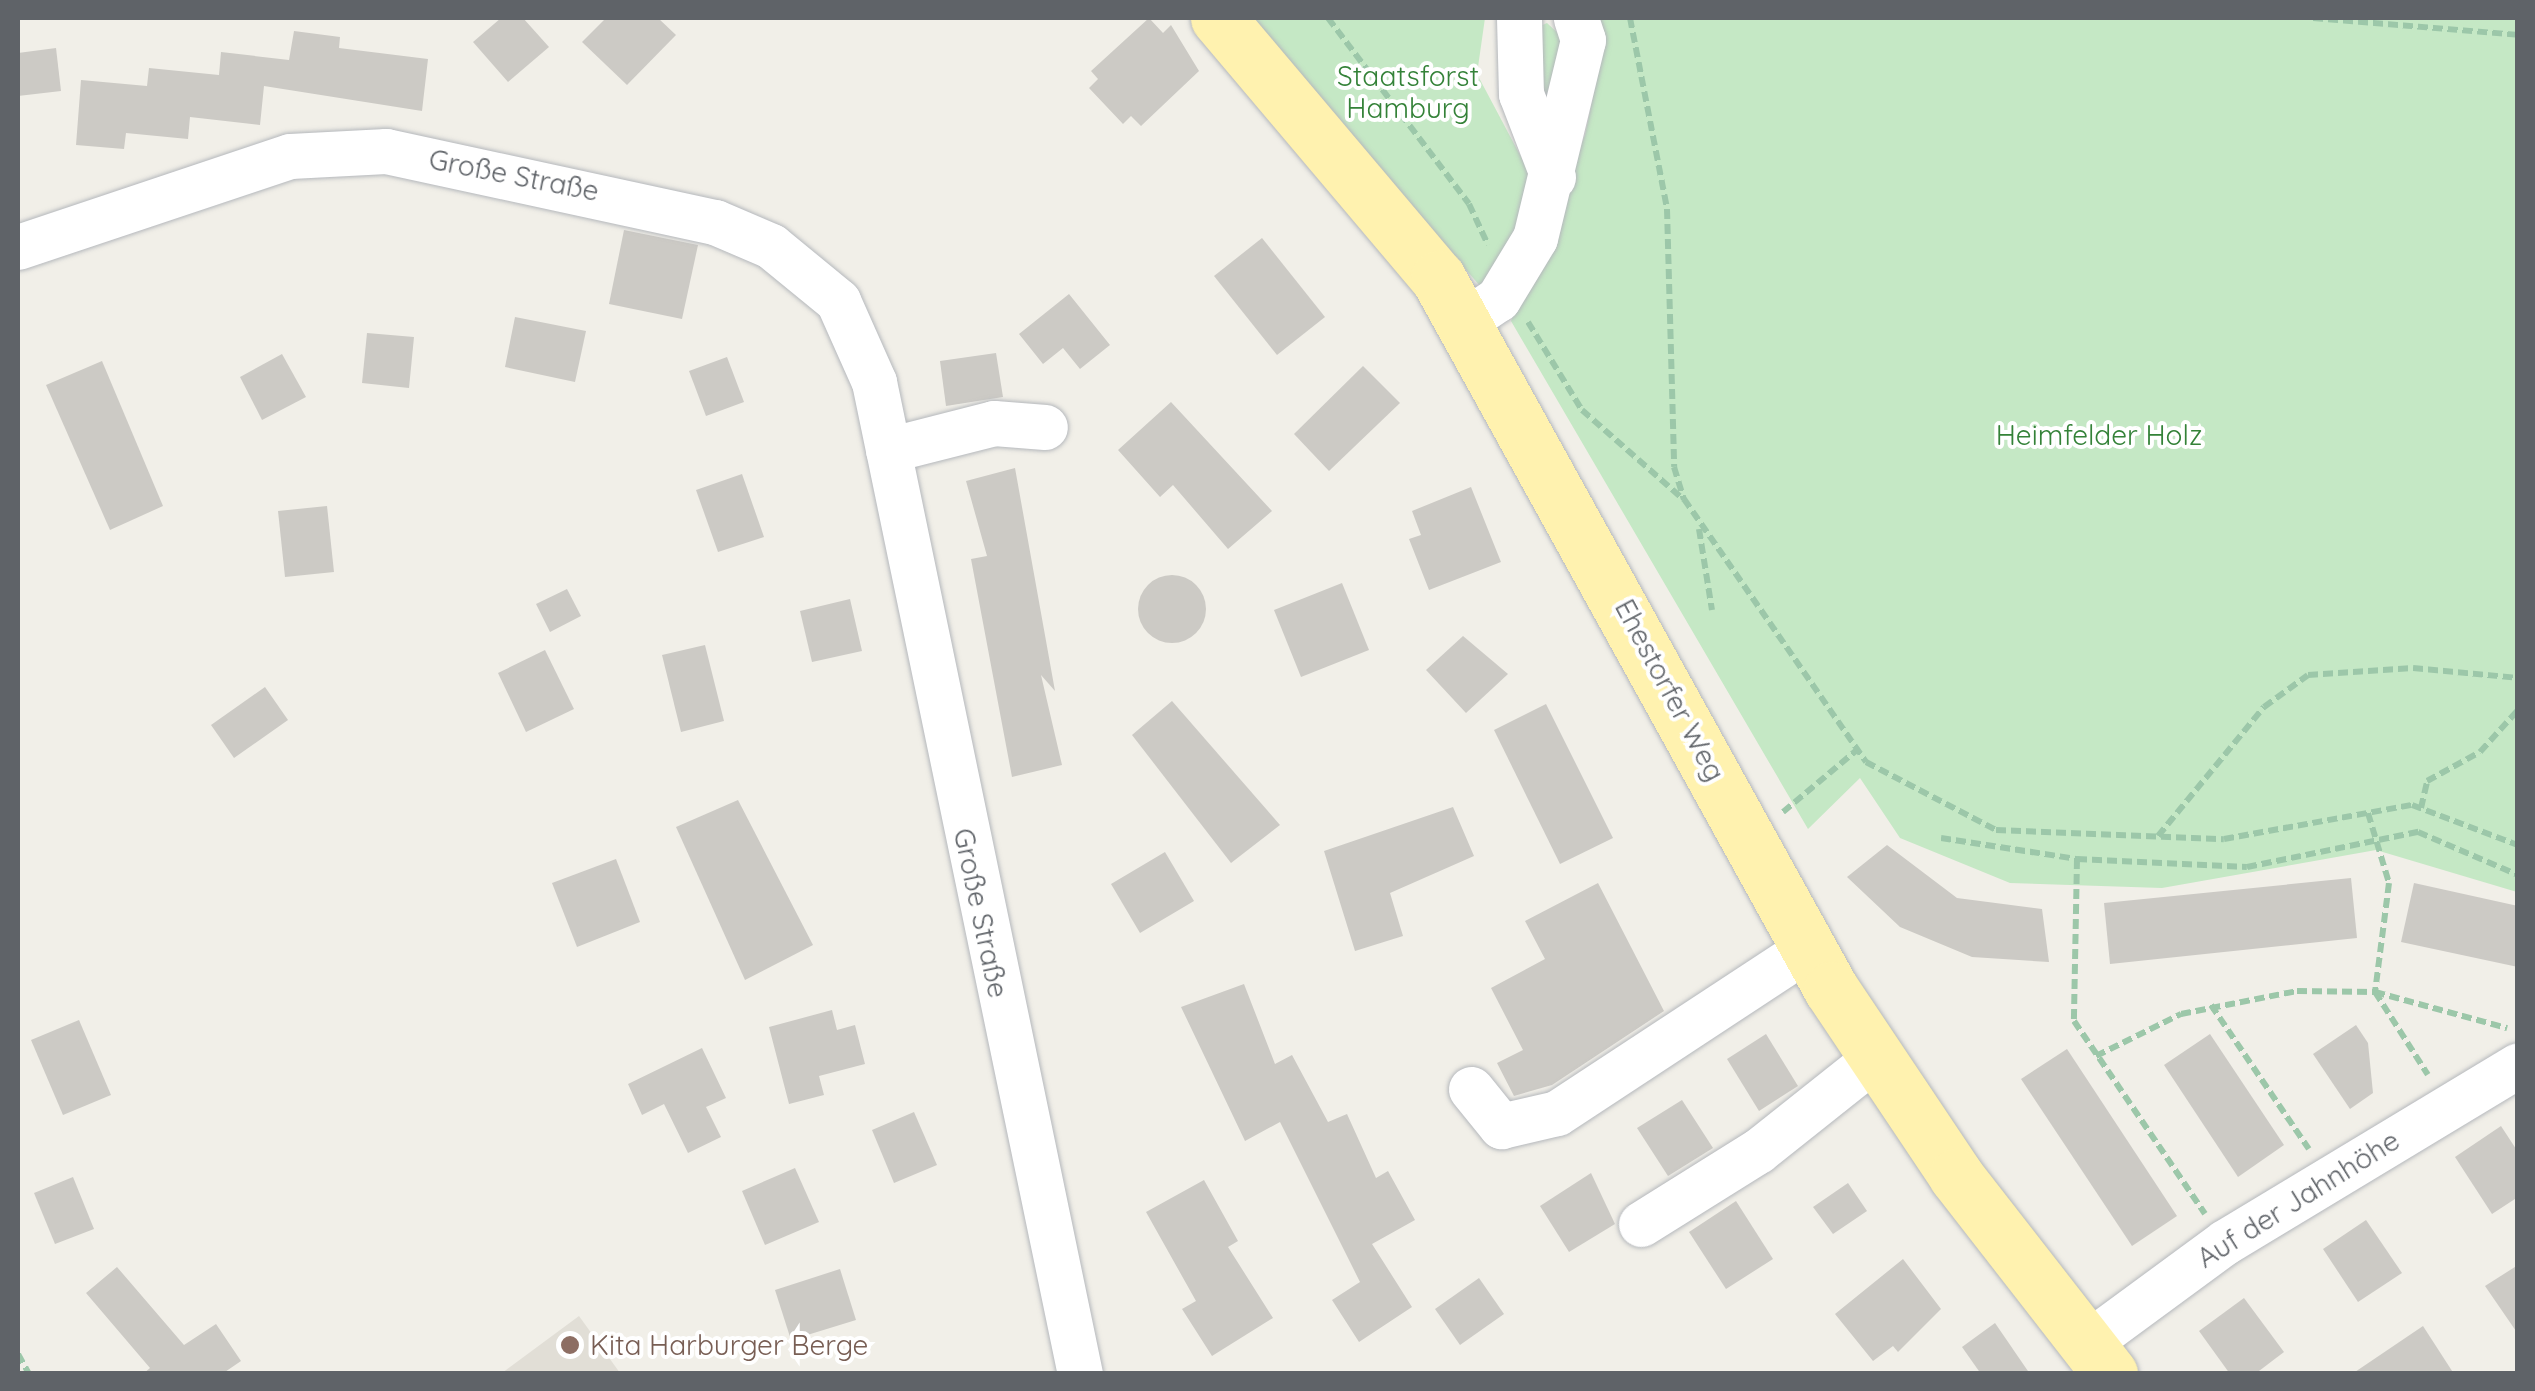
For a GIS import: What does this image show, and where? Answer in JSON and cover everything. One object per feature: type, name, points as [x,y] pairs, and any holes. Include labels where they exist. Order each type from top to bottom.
[{"type":"main road","name":"Ehestorfer Weg","points":[[1218,18],[1412,243],[1466,321],[1807,949],[1876,1057],[2098,1358]]},
{"type":"street","points":[[1519,18],[1520,94],[1554,177]]},
{"type":"street","points":[[1466,321],[1498,299],[1524,262],[1554,177],[1583,40],[1576,18]]},
{"type":"street","name":"Große Straße","points":[[18,247],[338,148],[652,203],[744,232],[818,280],[861,340],[888,450],[1080,1374]]},
{"type":"street","points":[[888,450],[994,424],[1046,427]]},
{"type":"street","points":[[1471,1089],[1501,1126],[1557,1113],[1807,949]]},
{"type":"street","points":[[1642,1224],[1758,1151],[1876,1057]]},
{"type":"street","name":"Auf der Jahnhöhe","points":[[2098,1358],[2225,1242],[2518,1065]]},
{"type":"path","points":[[1630,18],[1667,209],[1674,467],[1699,528],[1857,750],[1996,830],[2224,839],[2368,813],[2421,808],[2518,845]]},
{"type":"path","points":[[2314,18],[2518,34]]},
{"type":"path","points":[[1699,528],[1712,610]]},
{"type":"path","points":[[2158,838],[2264,707],[2308,675],[2413,668],[2518,678]]},
{"type":"path","points":[[2421,808],[2427,780],[2480,752],[2518,710]]},
{"type":"path","points":[[1778,816],[1857,750]]},
{"type":"path","points":[[2368,813],[2389,893],[2375,992],[2448,1105]]},
{"type":"path","points":[[1941,838],[2078,860],[2247,866],[2418,832],[2518,875]]},
{"type":"path","points":[[2078,860],[2074,1021],[2197,1203]]},
{"type":"path","points":[[2096,1056],[2211,1005],[2283,992],[2375,992],[2518,1032]]},
{"type":"path","points":[[2211,1005],[2304,1142]]},
{"type":"path","points":[[18,1354],[28,1374]]},
{"type":"shaded area","name":"Kita Harburger Berge","points":[[579,1316],[620,1373],[502,1373]]},
{"type":"green space","name":"Staatsforst Hamburg","points":[[1248,18],[1485,18],[1477,74],[1529,172],[1510,251],[1480,286]]},
{"type":"green space","name":"Heimfelder Holz","points":[[1592,18],[2517,18],[2517,892],[2376,850],[2162,888],[2010,883],[1900,838],[1860,778],[1808,829],[1511,321],[1585,135],[1599,68]]},
{"type":"green space","points":[[1547,23],[1561,36],[1563,94],[1543,109],[1538,27]]},
{"type":"building","points":[[501,18],[523,18],[549,47],[508,82],[473,42]]},
{"type":"building","points":[[606,18],[658,18],[676,35],[627,85],[582,42]]},
{"type":"building","points":[[1149,18],[1163,33],[1171,25],[1199,71],[1141,126],[1131,116],[1123,124],[1089,88],[1098,79],[1091,71]]},
{"type":"building","points":[[294,31],[340,37],[339,48],[428,59],[422,111],[264,86],[260,125],[190,117],[188,139],[126,133],[124,149],[76,145],[81,80],[147,86],[149,68],[219,75],[221,52],[289,60]]},
{"type":"building","points":[[56,48],[61,91],[18,96],[18,53]]},
{"type":"building","points":[[624,230],[698,245],[682,319],[609,304]]},
{"type":"building","points":[[1262,238],[1325,317],[1277,355],[1214,276]]},
{"type":"building","points":[[1069,294],[1110,345],[1080,369],[1063,348],[1043,364],[1019,334]]},
{"type":"building","points":[[515,317],[586,331],[575,382],[505,367]]},
{"type":"building","points":[[367,333],[414,337],[409,388],[362,383]]},
{"type":"building","points":[[996,353],[1003,397],[946,406],[940,361]]},
{"type":"building","points":[[282,354],[306,397],[262,420],[240,377]]},
{"type":"building","points":[[727,357],[744,402],[706,416],[689,371]]},
{"type":"building","points":[[102,361],[163,506],[110,530],[46,385]]},
{"type":"building","points":[[1363,366],[1400,403],[1329,471],[1294,434]]},
{"type":"building","points":[[1171,402],[1272,511],[1228,549],[1173,485],[1160,497],[1118,450]]},
{"type":"building","points":[[1015,468],[1055,691],[1041,675],[1062,765],[1012,777],[971,559],[987,556],[966,481]]},
{"type":"building","points":[[742,474],[764,537],[718,552],[696,490]]},
{"type":"building","points":[[1471,487],[1501,562],[1429,590],[1409,539],[1421,535],[1412,511]]},
{"type":"building","points":[[327,506],[334,572],[285,577],[278,511]]},
{"type":"building","points":[[1172,575],[1185,577],[1196,585],[1204,596],[1204,622],[1196,633],[1185,641],[1172,643],[1159,641],[1148,633],[1140,622],[1138,609],[1140,596],[1148,585],[1159,577]]},
{"type":"building","points":[[1342,583],[1369,650],[1301,677],[1274,610]]},
{"type":"building","points":[[567,589],[581,616],[550,632],[536,604]]},
{"type":"building","points":[[850,599],[862,651],[812,662],[800,611]]},
{"type":"building","points":[[1463,636],[1508,674],[1466,713],[1426,670]]},
{"type":"building","points":[[705,645],[724,721],[681,732],[662,655]]},
{"type":"building","points":[[545,650],[574,709],[526,732],[498,673]]},
{"type":"building","points":[[265,687],[288,720],[234,758],[211,725]]},
{"type":"building","points":[[1172,701],[1280,825],[1231,863],[1132,735]]},
{"type":"building","points":[[1546,704],[1613,838],[1560,864],[1494,730]]},
{"type":"building","points":[[738,800],[813,945],[745,980],[676,827]]},
{"type":"building","points":[[1453,807],[1474,856],[1390,893],[1403,936],[1355,951],[1324,851]]},
{"type":"building","points":[[1887,845],[1957,898],[2042,909],[2049,962],[1972,957],[1900,927],[1847,877]]},
{"type":"building","points":[[1165,852],[1194,901],[1140,933],[1111,884]]},
{"type":"building","points":[[616,859],[640,922],[577,947],[552,883]]},
{"type":"building","points":[[2351,878],[2357,938],[2110,964],[2104,903]]},
{"type":"building","points":[[1598,883],[1664,1011],[1552,1085],[1514,1096],[1497,1063],[1523,1050],[1491,988],[1545,959],[1525,921]]},
{"type":"building","points":[[2414,883],[2518,906],[2518,967],[2401,942]]},
{"type":"building","points":[[1244,984],[1275,1064],[1292,1055],[1328,1122],[1347,1114],[1376,1178],[1388,1171],[1415,1220],[1372,1244],[1412,1307],[1359,1342],[1332,1300],[1360,1282],[1280,1122],[1245,1141],[1181,1007]]},
{"type":"building","points":[[832,1010],[837,1030],[855,1025],[865,1064],[819,1076],[824,1095],[789,1104],[769,1027]]},
{"type":"building","points":[[79,1020],[111,1095],[63,1115],[31,1040]]},
{"type":"building","points":[[2356,1025],[2368,1043],[2373,1093],[2350,1109],[2313,1054]]},
{"type":"building","points":[[1766,1034],[1798,1086],[1759,1111],[1727,1059]]},
{"type":"building","points":[[2210,1034],[2284,1145],[2238,1177],[2164,1065]]},
{"type":"building","points":[[702,1048],[726,1098],[706,1107],[721,1137],[688,1153],[664,1104],[642,1115],[628,1084]]},
{"type":"building","points":[[2067,1049],[2177,1216],[2132,1246],[2021,1079]]},
{"type":"building","points":[[1682,1100],[1713,1148],[1668,1176],[1637,1128]]},
{"type":"building","points":[[914,1112],[937,1165],[894,1183],[872,1130]]},
{"type":"building","points":[[2501,1126],[2518,1152],[2518,1197],[2492,1214],[2455,1157]]},
{"type":"building","points":[[795,1168],[819,1222],[765,1245],[742,1191]]},
{"type":"building","points":[[1591,1173],[1615,1224],[1569,1252],[1540,1206]]},
{"type":"building","points":[[73,1177],[94,1229],[55,1244],[34,1193]]},
{"type":"building","points":[[1204,1180],[1238,1241],[1228,1247],[1273,1318],[1212,1356],[1182,1309],[1196,1301],[1146,1212]]},
{"type":"building","points":[[1848,1183],[1867,1211],[1833,1234],[1813,1207]]},
{"type":"building","points":[[1736,1201],[1773,1259],[1726,1289],[1689,1232]]},
{"type":"building","points":[[2366,1220],[2402,1273],[2358,1302],[2323,1249]]},
{"type":"building","points":[[1903,1259],[1941,1309],[1898,1352],[1893,1346],[1873,1361],[1835,1314]]},
{"type":"building","points":[[2518,1265],[2518,1334],[2485,1286]]},
{"type":"building","points":[[117,1267],[184,1345],[216,1324],[241,1361],[222,1374],[143,1374],[150,1368],[86,1293]]},
{"type":"building","points":[[840,1269],[856,1320],[791,1340],[775,1290]]},
{"type":"building","points":[[1479,1278],[1504,1314],[1460,1345],[1435,1309]]},
{"type":"building","points":[[2244,1298],[2284,1352],[2255,1374],[2230,1374],[2199,1331]]},
{"type":"building","points":[[1995,1323],[2030,1374],[1981,1374],[1962,1347]]},
{"type":"building","points":[[2423,1326],[2454,1374],[2352,1374]]},
{"type":"place","name":"Kita Harburger Berge","points":[[570,1345]]}]
